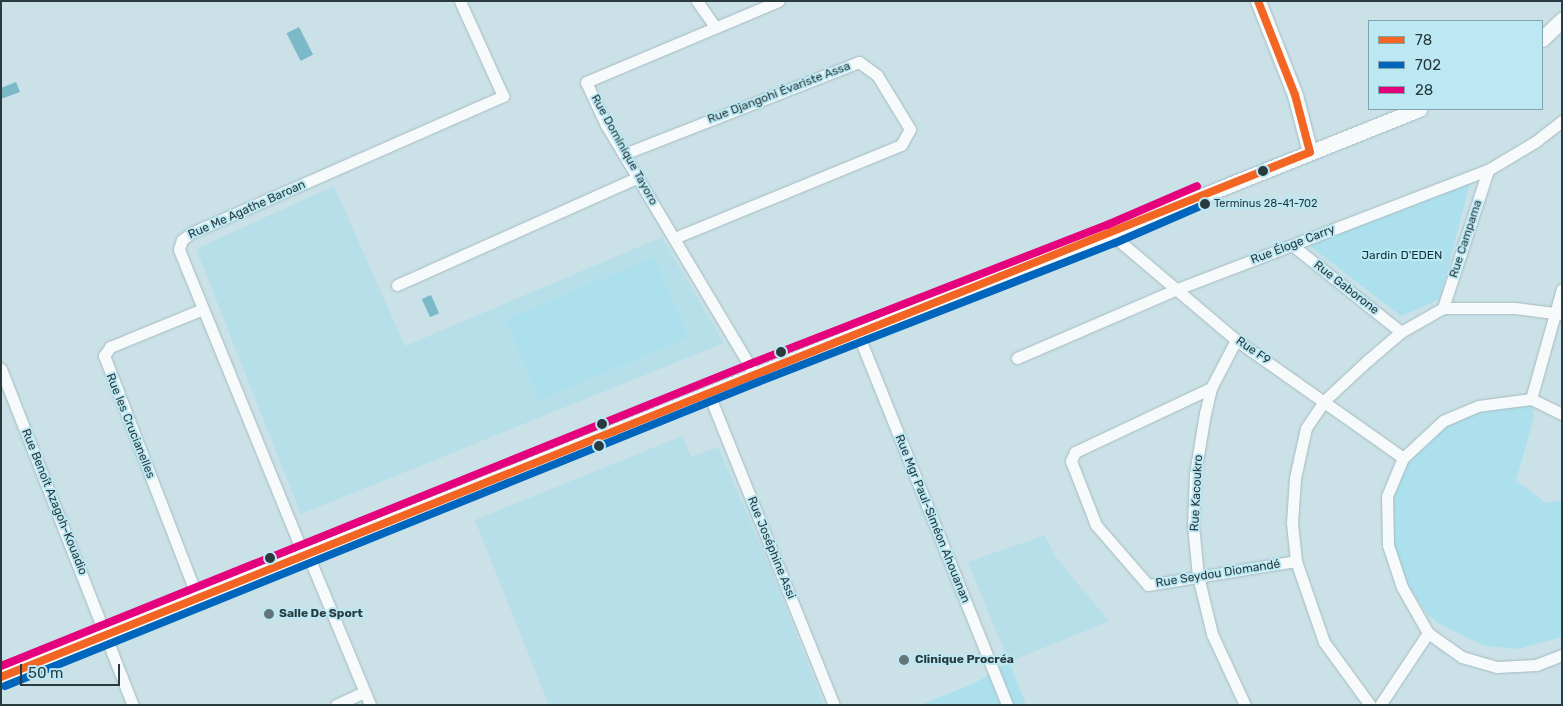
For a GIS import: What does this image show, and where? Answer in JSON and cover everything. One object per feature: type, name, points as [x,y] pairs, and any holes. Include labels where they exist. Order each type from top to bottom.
[{"type":"main road","points":[[1258,1],[1295,95],[1310,152]]},
{"type":"main road","points":[[1543,38],[1562,20]]},
{"type":"main road","points":[[1,677],[306,556],[754,373],[1111,234],[1417,110]]},
{"type":"street","name":"Rue Me Agathe Baroan","points":[[370,705],[179,249],[182,240],[503,96],[460,1]]},
{"type":"street","points":[[698,1],[715,27]]},
{"type":"street","name":"Rue Dominique Tayoro","points":[[754,373],[679,236],[624,154],[586,82],[779,1]]},
{"type":"street","name":"Rue Djangohi Évariste Assa","points":[[624,154],[859,62],[877,75],[910,128],[901,145],[679,236]]},
{"type":"street","name":"Rue Éloge Carry","points":[[1017,358],[1175,290],[1488,170],[1535,142],[1562,121]]},
{"type":"street","name":"Rue Campama","points":[[1444,308],[1488,170]]},
{"type":"street","points":[[397,285],[638,177]]},
{"type":"street","name":"Rue F9","points":[[1111,234],[1236,340],[1403,458]]},
{"type":"street","name":"Rue Gaborone","points":[[1292,245],[1401,332]]},
{"type":"street","points":[[1532,399],[1558,314],[1562,289]]},
{"type":"street","points":[[1370,705],[1324,642],[1296,561],[1292,523],[1299,451],[1306,428],[1324,401],[1401,332],[1444,308],[1558,314]]},
{"type":"street","name":"Rue les Crucianelles","points":[[198,599],[104,356],[110,347],[203,309]]},
{"type":"street","name":"Rue Mgr Paul-Siméon Ahouanan","points":[[858,334],[1007,705]]},
{"type":"street","name":"Rue Kacoukro","points":[[1236,340],[1211,388],[1195,474],[1193,525],[1198,576],[1212,634],[1245,705]]},
{"type":"street","name":"Rue Benoît Azagoh-Kouadio","points":[[1,369],[107,634],[133,705]]},
{"type":"street","name":"Rue Seydou Diomandé","points":[[1211,388],[1075,452],[1071,461],[1096,525],[1141,580],[1148,585],[1158,585],[1198,576],[1296,561]]},
{"type":"street","name":"Rue Joséphine Assi","points":[[708,392],[834,705]]},
{"type":"street","points":[[1562,414],[1532,399],[1478,406],[1443,420],[1403,458],[1387,496],[1388,545],[1402,587],[1428,633],[1462,657],[1497,667],[1536,665],[1562,655]]},
{"type":"street","points":[[1380,705],[1428,633]]},
{"type":"street","points":[[336,705],[364,692]]},
{"type":"shaded area","points":[[299,27],[313,55],[301,61],[287,33]]},
{"type":"shaded area","points":[[16,82],[20,92],[1,99],[1,88]]},
{"type":"shaded area","points":[[334,186],[405,346],[662,237],[724,343],[301,514],[196,249]]},
{"type":"shaded area","points":[[431,295],[439,313],[430,317],[422,299]]},
{"type":"shaded area","points":[[682,436],[691,457],[718,447],[773,574],[824,705],[549,705],[475,520]]},
{"type":"shaded area","points":[[1045,535],[1055,556],[1109,621],[1009,662],[968,562]]},
{"type":"green space","name":"Jardin D'EDEN","points":[[1472,175],[1440,299],[1401,316],[1306,243]]},
{"type":"green space","points":[[654,257],[688,337],[540,400],[506,320]]},
{"type":"green space","points":[[1532,406],[1534,417],[1516,481],[1546,503],[1562,500],[1562,637],[1518,649],[1485,646],[1438,623],[1428,615],[1407,584],[1394,544],[1393,497],[1405,465],[1447,425],[1479,409]]},
{"type":"green space","points":[[1009,662],[1026,705],[920,705],[975,683]]},
{"type":"transit line","name":"78","points":[[1258,1],[1295,95],[1310,152]]},
{"type":"transit line","name":"78","points":[[1,677],[1310,152]]},
{"type":"transit line","name":"28","points":[[1,666],[750,364],[1107,225],[1197,186]]},
{"type":"transit line","name":"702","points":[[5,686],[758,382],[1115,243],[1205,204]]},
{"type":"place","name":"Terminus 28-41-702","points":[[1205,204]]},
{"type":"place","name":"Salle De Sport","points":[[269,614]]},
{"type":"place","name":"Clinique Procréa","points":[[904,660]]}]
